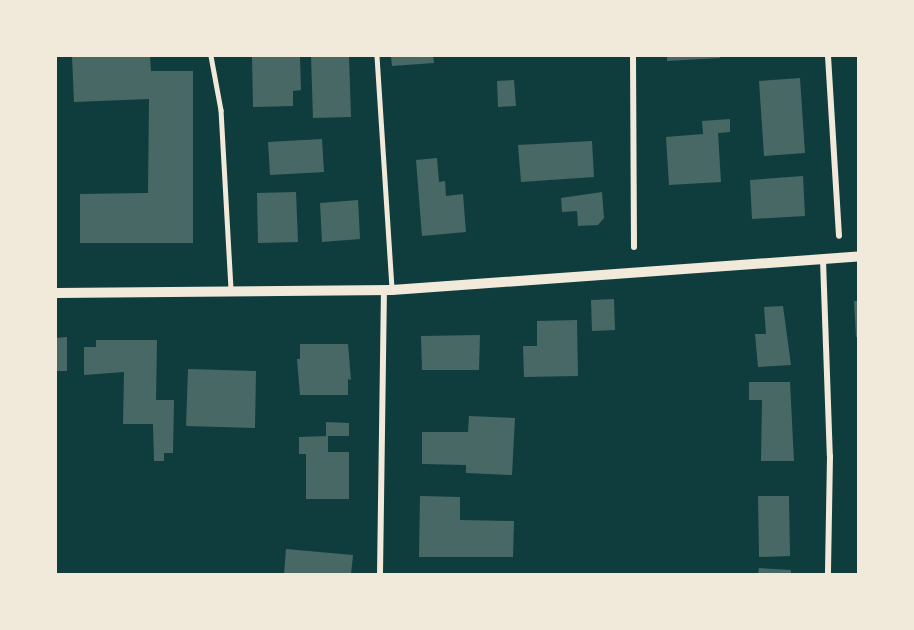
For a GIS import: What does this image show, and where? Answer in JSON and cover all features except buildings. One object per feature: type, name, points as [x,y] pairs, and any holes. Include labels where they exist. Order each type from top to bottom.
[{"type":"street","points":[[633,56],[634,247]]},
{"type":"street","points":[[828,56],[838,236]]},
{"type":"street","points":[[56,293],[388,290],[637,270],[858,257]]},
{"type":"street","points":[[823,260],[830,456],[828,574]]},
{"type":"street","points":[[380,574],[388,290]]},
{"type":"lane","points":[[211,56],[221,110],[231,293]]},
{"type":"lane","points":[[377,56],[388,290]]}]
